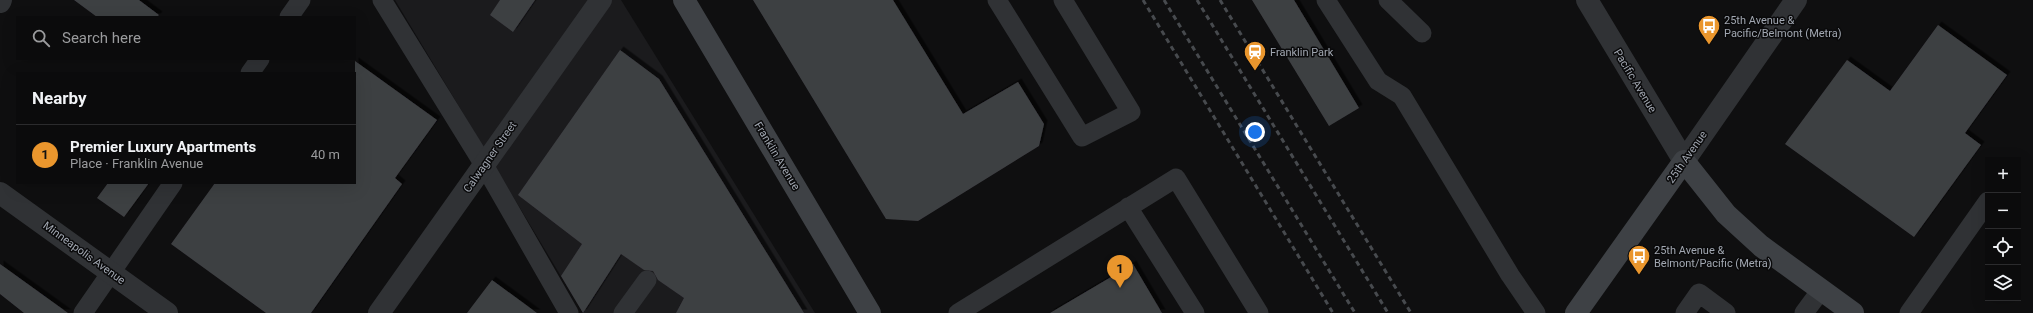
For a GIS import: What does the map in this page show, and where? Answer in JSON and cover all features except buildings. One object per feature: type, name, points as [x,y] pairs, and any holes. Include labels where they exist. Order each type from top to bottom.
[{"type":"main road","name":"Franklin Avenue","points":[[684,0],[870,313]]},
{"type":"main road","points":[[1684,161],[1726,214],[1761,246],[1853,313]]},
{"type":"main road","name":"25th Avenue","points":[[1576,313],[1684,161]]},
{"type":"street","name":"Calwagner Street","points":[[379,313],[601,0]]},
{"type":"street","name":"Pacific Avenue","points":[[1587,0],[1684,161]]},
{"type":"street","name":"25th Avenue","points":[[1684,161],[1796,0]]},
{"type":"street","name":"Minneapolis Avenue","points":[[0,193],[167,313]]},
{"type":"lane","points":[[290,16],[301,0]]},
{"type":"lane","points":[[382,0],[484,165],[569,313]]},
{"type":"lane","points":[[997,0],[1082,137],[1131,112],[1063,0]]},
{"type":"lane","points":[[1326,0],[1378,81],[1402,96],[1510,275],[1536,313]]},
{"type":"lane","points":[[1388,0],[1422,33]]},
{"type":"lane","points":[[251,72],[259,60]]},
{"type":"lane","points":[[958,313],[1176,178],[1259,313]]},
{"type":"lane","points":[[83,313],[172,184]]},
{"type":"lane","points":[[1909,313],[1985,205]]},
{"type":"lane","points":[[1128,208],[1194,313]]},
{"type":"lane","points":[[623,313],[647,280]]},
{"type":"lane","points":[[1804,313],[1821,290]]},
{"type":"lane","points":[[1685,313],[1699,293],[1726,313]]},
{"type":"shaded area","points":[[395,0],[621,0],[815,313],[583,313]]},
{"type":"railway","points":[[1143,0],[1333,313]]},
{"type":"railway","points":[[1164,0],[1355,313]]},
{"type":"railway","points":[[1197,0],[1388,313]]},
{"type":"railway","points":[[1220,0],[1411,313]]},
{"type":"place","name":"25th Avenue & Pacific/Belmont (Metra)","points":[[1709,46]]},
{"type":"place","name":"Franklin Park","points":[[1255,72]]},
{"type":"place","name":"25th Avenue & Belmont/Pacific (Metra)","points":[[1639,276]]},
{"type":"place","name":"Premier Luxury Apartments","points":[[1120,288]]}]
